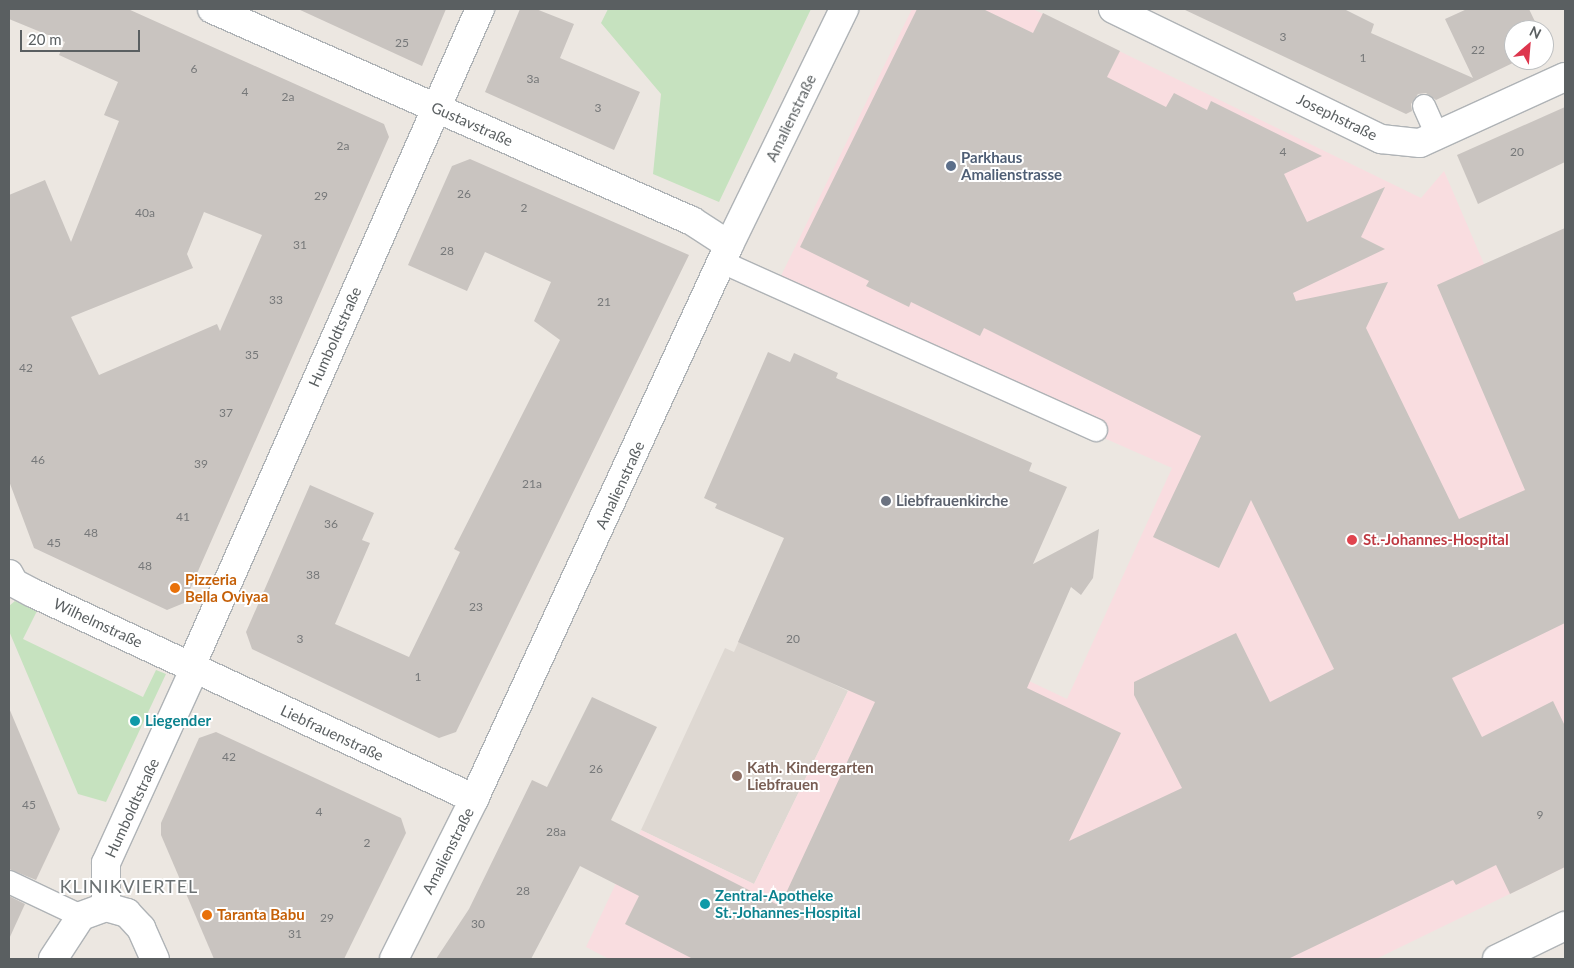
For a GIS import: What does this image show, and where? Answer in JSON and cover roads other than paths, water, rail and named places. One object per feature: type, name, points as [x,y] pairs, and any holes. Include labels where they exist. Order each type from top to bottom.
[{"type":"street","name":"Gustavstraße","points":[[212,9],[692,221],[726,254]]},
{"type":"street","name":"Humboldtstraße","points":[[106,907],[106,862],[480,9]]},
{"type":"street","name":"Amalienstraße","points":[[394,959],[474,799],[726,254],[844,9]]},
{"type":"street","name":"Josephstraße","points":[[1114,9],[1381,139],[1420,143],[1565,77]]},
{"type":"street","name":"Wilhelmstraße","points":[[9,574],[14,583],[33,593],[193,667]]},
{"type":"street","name":"Liebfrauenstraße","points":[[193,667],[474,799]]},
{"type":"street","points":[[53,959],[81,916],[106,907],[128,913],[141,928],[155,959]]},
{"type":"street","points":[[1496,959],[1565,926]]},
{"type":"lane","points":[[1424,106],[1437,135]]},
{"type":"lane","points":[[726,254],[1096,430]]},
{"type":"lane","points":[[9,882],[81,916]]},
{"type":"place","name":"Parkhaus Amalienstrasse","points":[[951,166]]},
{"type":"place","name":"Liebfrauenkirche","points":[[886,501]]},
{"type":"place","name":"St.-Johannes-Hospital","points":[[1352,540]]},
{"type":"place","name":"Pizzeria Bella Oviyaa","points":[[175,588]]},
{"type":"place","name":"Liegender","points":[[135,721]]},
{"type":"place","name":"Kath. Kindergarten Liebfrauen","points":[[737,776]]},
{"type":"place","name":"Zentral-Apotheke St.-Johannes-Hospital","points":[[705,904]]},
{"type":"place","name":"Taranta Babu","points":[[207,915]]},
{"type":"district","name":"KLINIKVIERTEL","points":[[129,886]]}]
